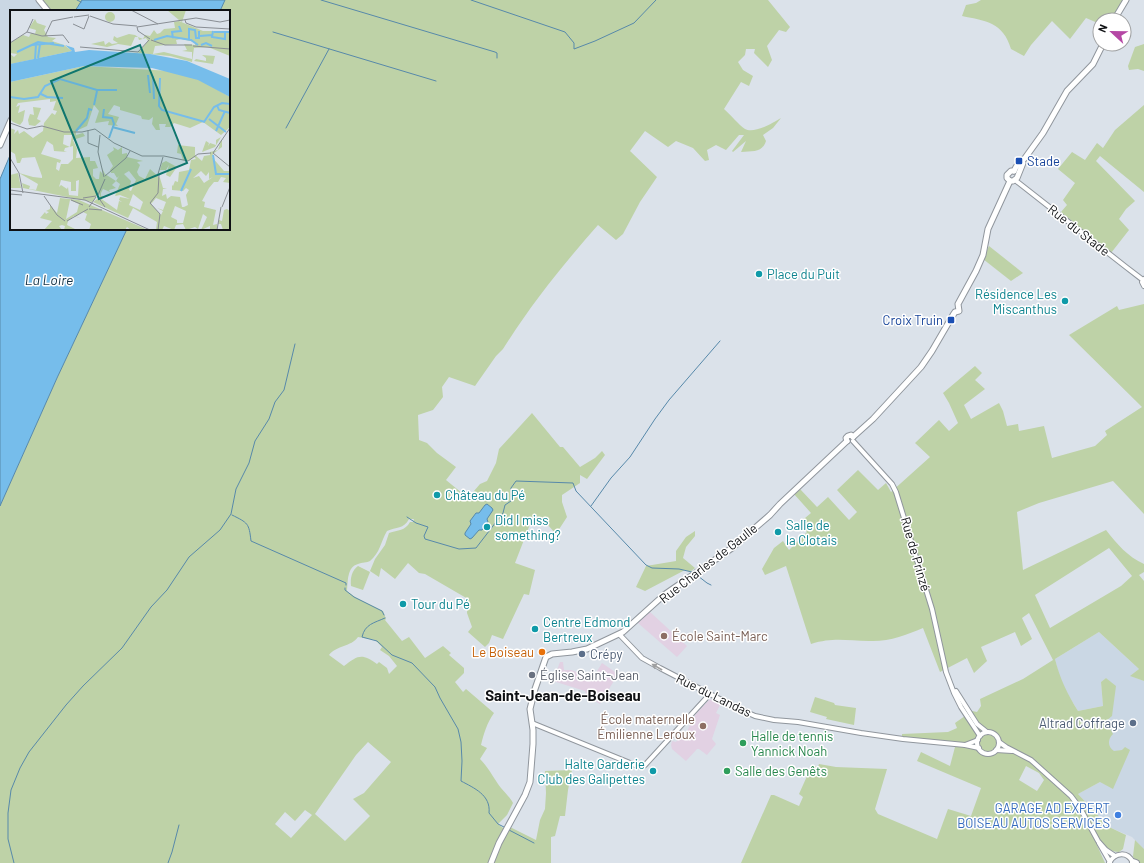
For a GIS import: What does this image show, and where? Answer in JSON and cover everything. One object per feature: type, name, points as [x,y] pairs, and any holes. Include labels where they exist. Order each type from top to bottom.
[{"type":"main road","points":[[39,0],[47,10]]},
{"type":"main road","points":[[1119,12],[1126,0]]},
{"type":"main road","points":[[1014,179],[1008,178],[1007,174],[1010,171],[1014,171],[1025,158],[1043,134],[1067,91],[1094,64],[1099,52]]},
{"type":"main road","points":[[0,145],[10,122]]},
{"type":"main road","points":[[1014,179],[1025,158]]},
{"type":"main road","points":[[1014,171],[1017,173],[1014,179]]},
{"type":"main road","name":"Rue Charles de Gaulle","points":[[532,723],[530,709],[546,657],[558,653],[588,649],[619,634],[664,596],[732,548],[770,515],[780,504],[873,419],[921,367],[955,312],[954,307],[958,306],[976,271],[982,255],[988,229],[1014,179]]},
{"type":"main road","points":[[491,863],[502,837],[525,795],[530,782],[533,744],[532,723]]},
{"type":"street","name":"Rue du Stade","points":[[1014,179],[1114,258],[1144,279]]},
{"type":"street","points":[[1144,279],[1142,284],[1144,286]]},
{"type":"street","name":"Rue de Prinzé","points":[[851,439],[888,479],[896,492],[932,609],[950,682],[961,707],[976,728],[979,738]]},
{"type":"street","name":"Rue du Landas","points":[[619,634],[642,658],[749,713],[765,718],[795,721],[816,726],[903,739],[965,745],[979,748]]},
{"type":"street","name":"Rue de Prinzé","points":[[950,682],[977,724],[987,732]]},
{"type":"street","points":[[532,723],[635,766],[642,766],[658,753],[710,694]]},
{"type":"street","points":[[1014,752],[996,750],[988,753],[982,752],[979,748],[979,738],[987,732],[996,735],[999,742],[1014,752],[1031,760],[1071,796],[1080,808],[1109,863],[1115,856],[1124,855],[1130,858],[1134,863]]},
{"type":"street","name":"Rue du Landas","points":[[965,745],[979,738]]},
{"type":"street","points":[[996,750],[999,742]]},
{"type":"street","points":[[1098,841],[1115,856]]},
{"type":"shaded area","points":[[0,0],[40,0],[48,10],[10,10],[10,125],[0,148]]},
{"type":"shaded area","name":"École Saint-Marc","points":[[650,612],[687,646],[677,657],[638,623]]},
{"type":"shaded area","points":[[1099,632],[1139,669],[1131,676],[1144,681],[1144,849],[1132,837],[1109,827],[1078,794],[1100,782],[1122,750],[1114,752],[1108,743],[1110,737],[1106,721],[1115,686],[1106,678],[1101,682],[1103,706],[1078,711],[1065,689],[1059,675],[1055,659]]},
{"type":"shaded area","points":[[560,662],[563,662],[564,670],[571,670],[593,678],[602,663],[618,674],[600,704],[587,696],[585,691],[553,681]]},
{"type":"shaded area","name":"École maternelle Émilienne Leroux","points":[[713,699],[721,703],[716,713],[720,715],[712,739],[716,744],[707,755],[697,749],[686,761],[672,749],[672,741],[676,742],[682,733],[686,734],[696,714],[709,700]]},
{"type":"green space","points":[[40,0],[82,0],[76,10],[48,10]]},
{"type":"green space","points":[[223,0],[768,0],[790,27],[786,32],[779,30],[767,46],[772,60],[768,67],[754,53],[755,49],[746,49],[745,55],[738,62],[743,70],[753,76],[749,86],[741,82],[724,109],[745,129],[749,130],[758,129],[781,118],[773,128],[763,135],[766,141],[762,148],[756,151],[741,152],[746,141],[733,152],[732,151],[744,135],[739,135],[726,150],[716,145],[707,150],[709,160],[705,161],[693,148],[676,141],[668,147],[645,131],[630,151],[657,177],[640,202],[623,234],[616,240],[598,225],[548,285],[475,386],[449,377],[442,387],[443,397],[433,410],[418,415],[419,440],[427,443],[437,453],[456,467],[446,480],[468,498],[480,484],[487,481],[496,463],[499,449],[532,413],[560,447],[563,447],[580,467],[595,458],[602,451],[605,455],[587,479],[580,475],[580,483],[562,495],[562,502],[567,517],[556,534],[547,524],[534,514],[515,563],[535,570],[529,595],[524,594],[503,639],[492,635],[489,643],[485,647],[468,632],[472,627],[467,613],[468,599],[425,574],[419,573],[408,563],[395,579],[381,568],[379,577],[370,571],[375,559],[385,545],[389,533],[404,529],[410,522],[413,522],[414,519],[409,519],[405,525],[387,531],[378,551],[373,558],[369,562],[360,563],[354,566],[350,571],[347,591],[355,597],[383,611],[385,620],[402,641],[409,637],[425,658],[443,646],[451,653],[449,655],[464,668],[464,673],[455,682],[463,692],[466,689],[494,713],[486,728],[481,745],[487,748],[480,759],[498,785],[513,803],[507,815],[498,824],[503,828],[510,827],[536,840],[540,820],[545,809],[545,771],[572,770],[565,816],[560,816],[555,836],[551,837],[551,863],[0,863],[0,506],[57,378],[127,230],[230,230],[230,10],[218,10]],"holes":[[[358,637],[375,640],[382,647],[380,650],[389,656],[397,666],[389,674],[387,668],[379,662],[377,664],[364,657],[357,658],[344,666],[329,655],[336,649],[352,643]],[[368,742],[391,762],[364,793],[353,799],[370,816],[345,841],[315,814],[356,755]],[[305,810],[312,815],[291,838],[275,824],[285,812],[295,821]]]},
{"type":"green space","points":[[981,0],[1124,0],[1117,12],[1092,12],[1092,21],[1086,18],[1070,39],[1052,21],[1031,45],[1024,56],[1011,49],[1008,40],[1003,33],[992,24],[979,19],[962,16],[966,5],[976,3]]},
{"type":"green space","points":[[1144,44],[1144,71],[1138,69],[1129,70],[1128,66],[1135,47]]},
{"type":"green space","points":[[1144,105],[1144,192],[1100,156],[1096,161],[1135,201],[1126,209],[1119,219],[1129,230],[1111,253],[1061,212],[1067,205],[1063,200],[1075,183],[1058,169],[1072,152],[1085,160],[1097,143],[1103,148],[1115,130]]},
{"type":"green space","points":[[989,246],[1023,273],[1011,281],[983,259]]},
{"type":"green space","points":[[1144,304],[1144,514],[1113,481],[1039,503],[1017,512],[1023,570],[1106,530],[1128,554],[1144,564],[1144,572],[1139,575],[1144,581],[1144,681],[1130,676],[1139,669],[1099,632],[1055,659],[1064,686],[1078,711],[1103,706],[1101,682],[1106,678],[1116,686],[1112,716],[1106,721],[1113,734],[1109,741],[1109,745],[1114,751],[1122,750],[1125,747],[1130,750],[1113,789],[1100,782],[1078,794],[1109,827],[1126,835],[1123,849],[1116,852],[1108,848],[1100,840],[1096,843],[1105,863],[741,863],[771,795],[799,806],[803,797],[799,794],[812,765],[818,767],[819,764],[836,767],[887,769],[875,809],[878,814],[937,839],[948,809],[971,816],[981,788],[917,761],[921,752],[950,766],[955,747],[959,747],[958,742],[902,738],[902,734],[948,732],[957,728],[955,723],[972,711],[977,712],[981,706],[980,699],[1023,679],[1053,660],[1029,613],[1022,618],[1032,639],[1021,646],[1015,632],[981,647],[987,661],[974,673],[967,658],[940,672],[923,628],[890,639],[876,641],[834,640],[811,644],[786,566],[765,575],[762,569],[774,548],[783,541],[789,550],[807,532],[799,523],[811,513],[794,494],[800,489],[817,507],[828,497],[849,520],[857,512],[837,490],[858,470],[878,490],[886,483],[891,492],[930,457],[915,443],[939,420],[949,431],[958,423],[943,393],[975,366],[982,373],[975,380],[985,389],[964,405],[971,419],[999,403],[1007,426],[1018,424],[1019,431],[1044,426],[1052,458],[1095,446],[1107,435],[1105,431],[1142,407],[1069,335],[1117,306],[1119,310]],"holes":[[[1109,548],[1132,576],[1121,586],[1050,628],[1035,595]],[[1026,766],[1039,773],[1044,780],[1037,791],[1019,780]]]},
{"type":"green space","points":[[695,531],[695,536],[686,547],[683,558],[695,568],[690,572],[685,570],[645,591],[636,587],[646,566],[676,561],[676,551],[686,537]]},
{"type":"green space","points":[[358,566],[370,572],[363,590],[351,586],[352,574]]},
{"type":"green space","points":[[815,697],[834,703],[835,705],[856,708],[854,725],[826,719],[827,717],[810,712]]},
{"type":"green space","points":[[1135,840],[1144,849],[1144,863],[1135,863],[1133,856]]},
{"type":"water","points":[[82,0],[225,0],[220,10],[76,10]]},
{"type":"water","name":"La Loire","points":[[10,155],[10,230],[127,230],[57,378],[0,506],[0,179]]},
{"type":"water","points":[[487,504],[493,510],[487,519],[488,522],[482,530],[479,530],[470,539],[465,535],[465,533],[471,524],[470,521],[476,513],[479,513]]},
{"type":"waterway","points":[[77,0],[81,2]]},
{"type":"waterway","points":[[321,0],[495,52],[497,53],[497,58]]},
{"type":"waterway","points":[[471,0],[565,32],[574,43],[574,49],[634,23],[656,0]]},
{"type":"waterway","points":[[273,32],[436,81]]},
{"type":"waterway","points":[[286,128],[329,49]]},
{"type":"waterway","points":[[591,506],[611,478],[630,457],[669,400],[720,341]]},
{"type":"waterway","points":[[14,863],[8,839],[8,813],[11,790],[20,768],[29,752],[66,705],[122,648],[151,607],[167,590],[189,557],[220,530],[231,514],[236,489],[249,463],[255,441],[269,419],[275,402],[284,390],[295,344]]},
{"type":"waterway","points":[[407,517],[416,523],[428,527],[424,536],[425,539],[459,549],[476,548],[503,513],[505,505],[511,501],[511,488],[516,481],[573,483],[576,491],[646,565],[652,568],[679,569],[692,572]]},
{"type":"waterway","points":[[232,515],[247,524],[251,541],[346,583],[346,585]]},
{"type":"waterway","points":[[698,576],[711,585]]},
{"type":"waterway","points":[[345,588],[345,590],[354,597],[382,611],[384,615]]},
{"type":"waterway","points":[[385,618],[365,629],[362,637],[377,641],[392,655],[412,663],[435,687],[458,729],[461,742],[461,781],[481,793],[487,801],[489,813],[498,824],[504,827]]},
{"type":"waterway","points":[[168,863],[179,825]]},
{"type":"waterway","points":[[509,830],[534,843]]},
{"type":"place","name":"Stade","points":[[1019,161]]},
{"type":"place","name":"Place du Puit","points":[[759,274]]},
{"type":"place","name":"Résidence Les Miscanthus","points":[[1065,301]]},
{"type":"place","name":"Croix Truin","points":[[951,320]]},
{"type":"place","name":"Château du Pé","points":[[437,495]]},
{"type":"place","name":"Did I miss something?","points":[[487,527]]},
{"type":"place","name":"Salle de la Clotais","points":[[778,532]]},
{"type":"place","name":"Tour du Pé","points":[[403,604]]},
{"type":"place","name":"Centre Edmond Bertreux","points":[[535,629]]},
{"type":"place","name":"École Saint-Marc","points":[[664,636]]},
{"type":"place","name":"Le Boiseau","points":[[542,652]]},
{"type":"place","name":"Crépy","points":[[582,654]]},
{"type":"place","name":"Église Saint-Jean","points":[[532,675]]},
{"type":"place","name":"Altrad Coffrage","points":[[1133,723]]},
{"type":"place","name":"École maternelle Émilienne Leroux","points":[[703,726]]},
{"type":"place","name":"Halle de tennis Yannick Noah","points":[[743,743]]},
{"type":"place","name":"Halte Garderie Club des Galipettes","points":[[653,771]]},
{"type":"place","name":"Salle des Genêts","points":[[727,771]]},
{"type":"place","name":"GARAGE AD EXPERT BOISEAU AUTOS SERVICES","points":[[1118,815]]},
{"type":"district","name":"Saint-Jean-de-Boiseau","points":[[563,695]]}]
